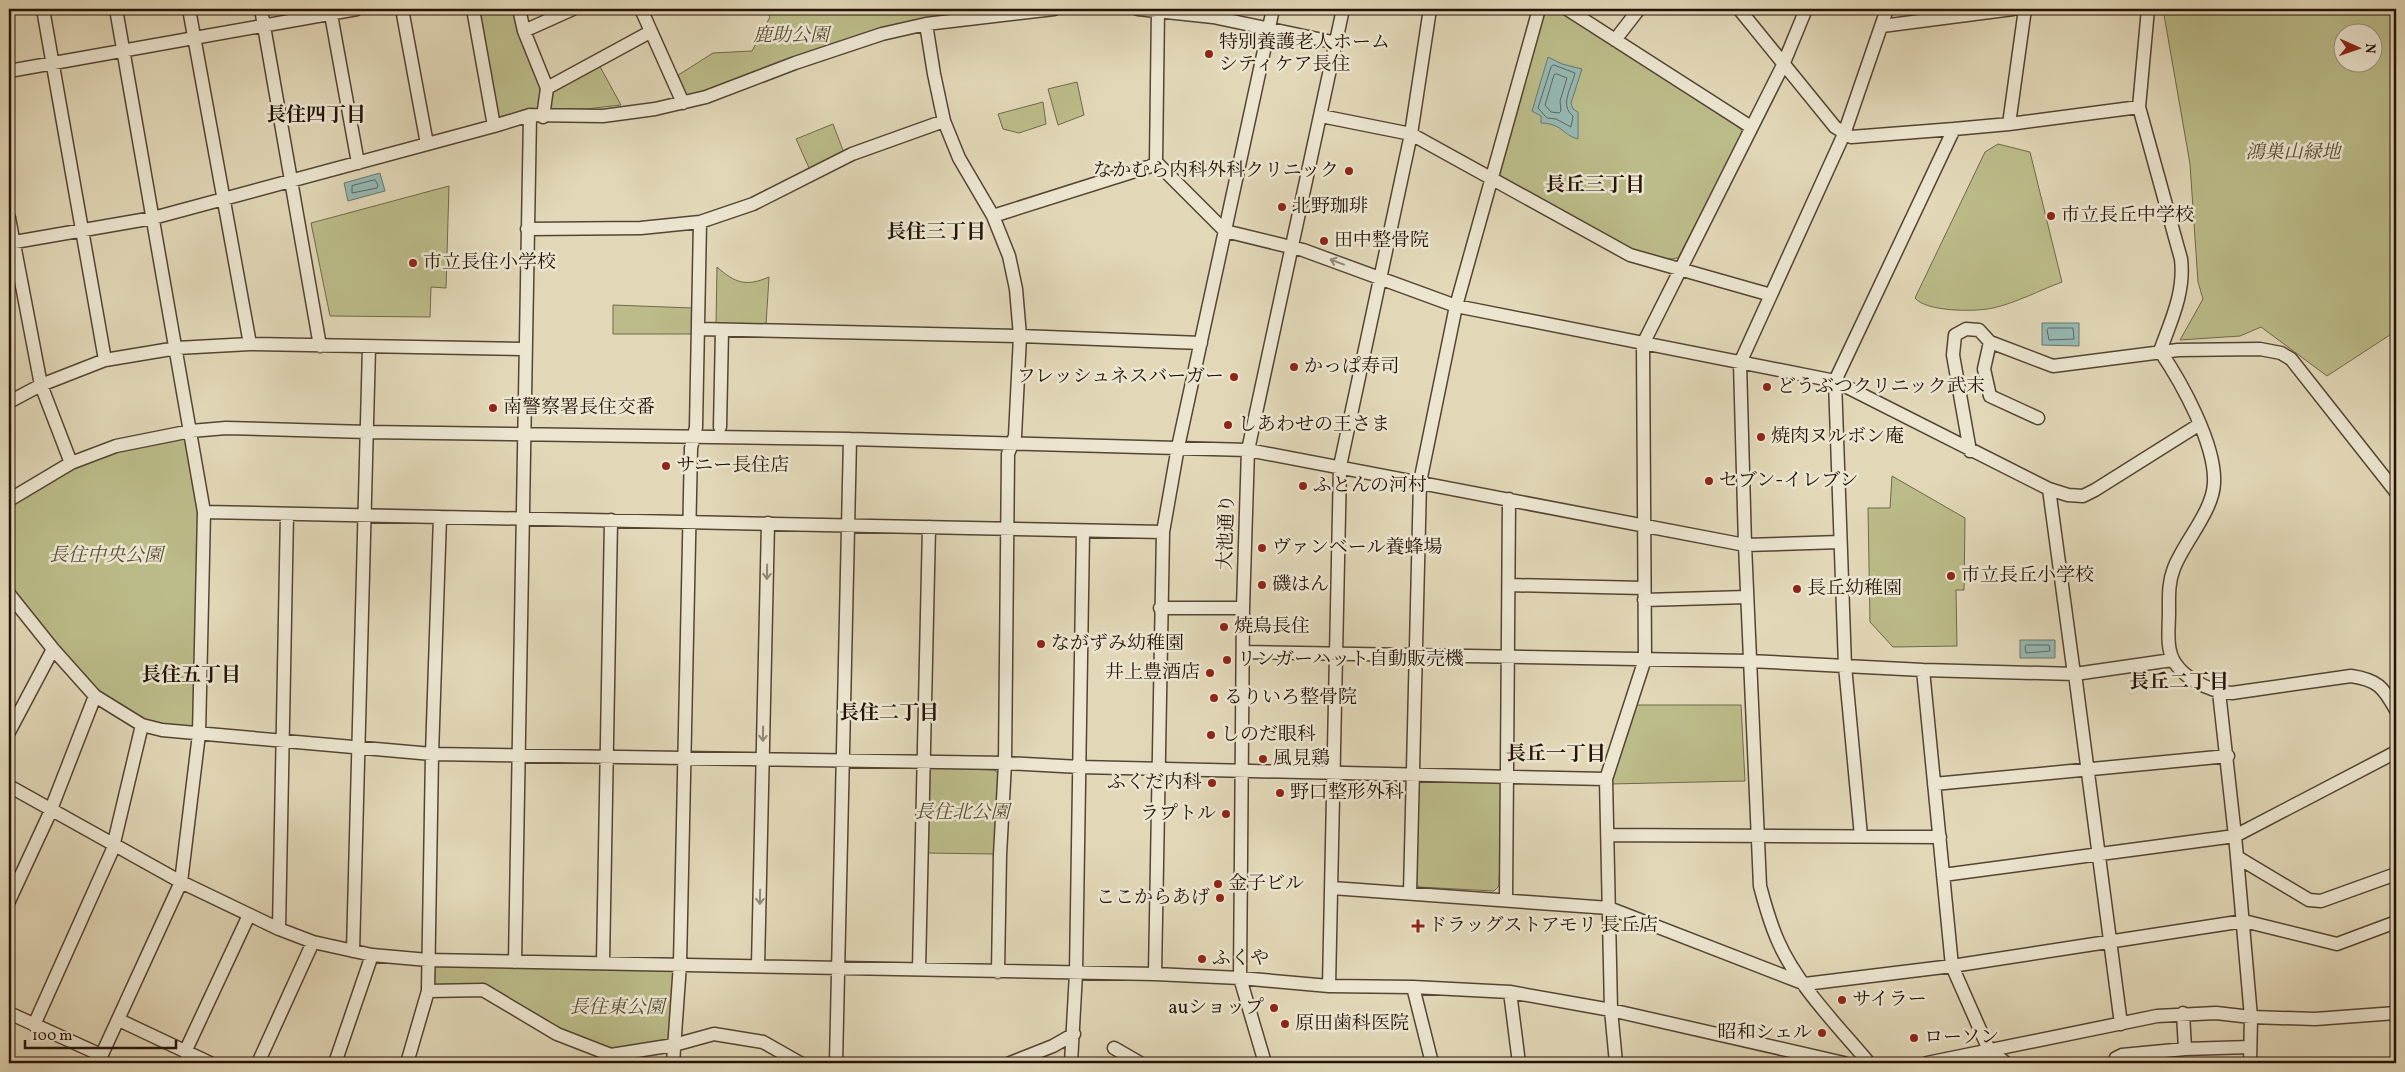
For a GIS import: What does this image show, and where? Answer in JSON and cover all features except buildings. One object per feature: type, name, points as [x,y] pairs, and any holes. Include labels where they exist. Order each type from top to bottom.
[{"type":"street","points":[[43,9],[105,360]]},
{"type":"street","points":[[9,1014],[100,1059],[181,882],[199,734],[204,512],[177,348],[116,9]]},
{"type":"street","points":[[189,9],[250,344]]},
{"type":"street","points":[[261,9],[320,346]]},
{"type":"street","points":[[9,72],[330,11],[357,9]]},
{"type":"street","points":[[402,9],[427,144]]},
{"type":"street","points":[[473,9],[494,126]]},
{"type":"street","points":[[519,9],[524,31],[547,88],[543,117]]},
{"type":"street","points":[[524,31],[573,9]]},
{"type":"street","points":[[641,9],[683,103]]},
{"type":"street","points":[[11,243],[153,218],[530,116],[603,116],[683,103],[706,97],[795,63],[882,34],[926,24],[1054,9]]},
{"type":"street","points":[[1138,9],[1214,13],[1269,28],[1337,42]]},
{"type":"street","points":[[1158,9],[1156,162],[1225,231],[1294,246],[1456,306],[1835,381],[1970,451],[2049,489],[2068,495],[2084,496],[2200,424]]},
{"type":"street","points":[[1155,974],[1160,608],[1163,532],[1178,448],[1273,9]]},
{"type":"street","name":"大池通り","points":[[1264,1063],[1240,978],[1243,608],[1248,450],[1294,246],[1343,9]]},
{"type":"street","points":[[1329,986],[1340,466],[1411,134],[1430,9]]},
{"type":"street","points":[[1410,893],[1420,482],[1456,306],[1539,9]]},
{"type":"street","points":[[1567,9],[1751,126]]},
{"type":"street","points":[[1615,40],[1639,9]]},
{"type":"street","points":[[1740,9],[1783,65],[1835,127],[1851,137],[2008,124],[2138,107]]},
{"type":"street","points":[[1616,1063],[1611,1010],[1606,779],[1645,660],[1643,344],[1783,65],[1806,9]]},
{"type":"street","points":[[1869,1063],[1805,984],[1778,941],[1760,886],[1745,545],[1740,363],[1844,134],[1887,9]]},
{"type":"street","points":[[1882,26],[2013,9]]},
{"type":"street","points":[[2008,124],[2025,9]]},
{"type":"street","points":[[2148,9],[2138,107],[2181,259],[2184,277],[2180,295],[2160,351],[2200,424],[2211,451],[2214,485],[2209,503],[2174,566],[2169,581],[2169,649],[2172,660],[2190,677],[2219,692],[2232,693],[2351,676],[2376,682],[2386,692],[2396,710]]},
{"type":"street","points":[[330,11],[358,163]]},
{"type":"street","points":[[926,24],[944,121],[959,158],[993,216],[1008,256],[1016,289],[1020,336],[1015,436],[1008,454],[1005,763],[1000,855],[998,972]]},
{"type":"street","points":[[547,88],[650,32]]},
{"type":"street","points":[[515,962],[524,518],[524,349],[530,116]]},
{"type":"street","points":[[1321,116],[1411,134],[1630,256],[1680,268],[1771,295]]},
{"type":"street","points":[[528,229],[641,228],[700,222],[753,204],[852,154],[944,121]]},
{"type":"street","points":[[1861,836],[1844,666],[1835,381],[1954,129]]},
{"type":"street","points":[[993,216],[1151,166],[1156,162]]},
{"type":"street","points":[[9,218],[11,243],[41,386],[71,463]]},
{"type":"street","points":[[673,1063],[680,964],[690,521],[693,437],[696,427],[700,222]]},
{"type":"street","points":[[1970,451],[1953,354],[1956,335],[1966,329],[1979,330],[1990,342],[2053,366],[2160,351],[2260,349],[2280,353],[2291,359],[2396,492]]},
{"type":"street","points":[[699,330],[1020,336],[1201,343]]},
{"type":"street","points":[[720,427],[722,330]]},
{"type":"street","points":[[1990,342],[1984,369],[1990,396],[2038,418]]},
{"type":"street","points":[[9,402],[41,386],[105,360],[177,348],[250,344],[524,349]]},
{"type":"street","points":[[353,951],[368,347]]},
{"type":"street","points":[[9,500],[71,463],[116,446],[190,431],[226,428],[524,435],[850,439],[1248,450],[1340,466],[1745,545],[1840,542]]},
{"type":"street","points":[[836,1063],[850,439]]},
{"type":"street","points":[[2049,489],[2121,1024]]},
{"type":"street","points":[[1506,900],[1509,499]]},
{"type":"street","points":[[204,512],[1163,532]]},
{"type":"street","points":[[279,929],[286,514]]},
{"type":"street","points":[[407,1063],[428,992],[432,754],[440,517]]},
{"type":"street","points":[[603,962],[611,520]]},
{"type":"street","points":[[758,966],[768,523]]},
{"type":"street","points":[[919,969],[929,526]]},
{"type":"street","points":[[1071,1063],[1076,973],[1083,531]]},
{"type":"street","points":[[1509,585],[1644,594],[1747,597]]},
{"type":"street","points":[[9,595],[94,696],[142,725],[199,734],[432,754],[844,762],[1005,763],[1080,767],[1606,779]]},
{"type":"street","points":[[1160,608],[1243,608]]},
{"type":"street","points":[[9,732],[53,649]]},
{"type":"street","points":[[1243,652],[1750,661],[1923,670],[2074,674],[2172,660]]},
{"type":"street","points":[[1923,670],[1952,966],[1989,1050],[2006,1063]]},
{"type":"street","points":[[2219,692],[2228,756],[2244,921],[2251,1017],[2250,1063]]},
{"type":"street","points":[[9,901],[51,810],[94,696]]},
{"type":"street","points":[[34,1025],[114,845],[142,725]]},
{"type":"street","points":[[1943,875],[2235,836],[2396,752]]},
{"type":"street","points":[[1934,784],[2228,756]]},
{"type":"street","points":[[9,786],[181,882],[279,929],[313,942],[372,955],[428,960],[1155,974],[1240,978],[1329,986],[1413,986],[1510,992],[1611,1010],[1818,1061],[1844,1063]]},
{"type":"street","points":[[1607,835],[1940,837]]},
{"type":"street","points":[[2237,857],[2309,900],[2321,901],[2396,874]]},
{"type":"street","points":[[1332,888],[1609,908],[1805,984],[1952,966],[2244,921],[2337,944],[2396,922]]},
{"type":"street","points":[[185,1052],[249,915]]},
{"type":"street","points":[[258,1063],[313,942]]},
{"type":"street","points":[[335,1063],[372,955]]},
{"type":"street","points":[[1413,986],[1432,1063]]},
{"type":"street","points":[[428,992],[483,990],[557,1034],[611,1055],[674,1045],[714,1034],[763,1042],[800,1063]]},
{"type":"street","points":[[1510,992],[1519,1063]]},
{"type":"street","points":[[1927,1063],[2158,1016],[2183,1013],[2315,1019],[2396,1013]]},
{"type":"street","points":[[2183,1013],[2185,1049]]},
{"type":"street","points":[[119,1020],[210,1063]]},
{"type":"street","points":[[1010,1063],[1053,1046],[1074,1034]]},
{"type":"street","points":[[1114,1048],[1140,1063]]},
{"type":"street","points":[[2117,1063],[2116,1058],[2122,1055],[2185,1049],[2250,1048]]},
{"type":"green space","points":[[478,9],[517,9],[545,89],[541,110],[532,108],[495,118]]},
{"type":"green space","name":"鹿助公園","points":[[765,9],[1054,9],[926,24],[683,103],[672,79],[713,53],[752,51],[770,17]]},
{"type":"green space","points":[[1543,9],[1558,9],[1615,47],[1665,75],[1668,81],[1741,129],[1742,134],[1716,192],[1712,192],[1678,258],[1672,259],[1646,253],[1635,254],[1525,202],[1495,172]]},
{"type":"green space","name":"鴻巣山緑地","points":[[2163,9],[2396,9],[2396,331],[2327,376],[2261,327],[2240,336],[2180,340],[2203,299],[2198,282],[2190,164]]},
{"type":"green space","points":[[598,63],[621,105],[586,109],[548,109],[550,90]]},
{"type":"green space","points":[[1077,82],[1084,115],[1058,125],[1048,89]]},
{"type":"green space","points":[[1043,102],[1046,124],[1019,133],[1003,129],[998,114]]},
{"type":"green space","points":[[833,124],[844,153],[810,170],[796,139]]},
{"type":"green space","points":[[1998,144],[2030,152],[2062,282],[1993,308],[1952,310],[1921,303],[1915,298],[1985,152]]},
{"type":"green space","points":[[449,186],[446,288],[431,287],[430,317],[330,316],[311,223]]},
{"type":"green space","points":[[717,267],[729,277],[741,282],[754,282],[769,277],[766,325],[716,324]]},
{"type":"green space","points":[[613,305],[692,308],[692,334],[613,334]]},
{"type":"green space","name":"長住中央公園","points":[[191,431],[204,512],[199,734],[162,730],[95,696],[9,594],[9,500],[71,463]]},
{"type":"green space","points":[[1892,476],[1965,518],[1964,590],[1956,590],[1957,646],[1893,647],[1870,622],[1868,508],[1890,508]]},
{"type":"green space","points":[[1634,705],[1741,705],[1745,781],[1610,784]]},
{"type":"green space","name":"長住北公園","points":[[932,768],[995,770],[998,774],[995,854],[926,853],[929,772]]},
{"type":"green space","points":[[1422,780],[1497,782],[1502,786],[1499,886],[1494,891],[1419,887],[1414,880],[1417,786]]},
{"type":"green space","name":"長住東公園","points":[[680,964],[674,1045],[611,1055],[483,990],[428,991],[428,966]]},
{"type":"water","points":[[1548,57],[1562,64],[1582,69],[1571,103],[1573,109],[1578,112],[1578,139],[1568,135],[1554,125],[1541,123],[1541,116],[1532,111]]},
{"type":"water","points":[[380,173],[385,191],[348,201],[344,183]]},
{"type":"water","points":[[2042,323],[2079,323],[2079,346],[2042,345]]},
{"type":"water","points":[[2020,640],[2055,640],[2055,658],[2020,658]]},
{"type":"place","name":"特別養護老人ホーム シティケア長住","points":[[1209,54]]},
{"type":"place","name":"なかむら内科外科クリニック","points":[[1349,171]]},
{"type":"place","name":"北野珈琲","points":[[1282,207]]},
{"type":"place","name":"市立長丘中学校","points":[[2051,216]]},
{"type":"place","name":"田中整骨院","points":[[1324,241]]},
{"type":"place","name":"市立長住小学校","points":[[413,263]]},
{"type":"place","name":"かっぱ寿司","points":[[1294,367]]},
{"type":"place","name":"フレッシュネスバーガー","points":[[1234,377]]},
{"type":"place","name":"どうぶつクリニック武末","points":[[1767,387]]},
{"type":"place","name":"南警察署長住交番","points":[[493,408]]},
{"type":"place","name":"しあわせの王さま","points":[[1228,425]]},
{"type":"place","name":"焼肉ヌルボン庵","points":[[1761,437]]},
{"type":"place","name":"サニー長住店","points":[[666,466]]},
{"type":"place","name":"セブン-イレブン","points":[[1709,481]]},
{"type":"place","name":"ふとんの河村","points":[[1303,486]]},
{"type":"place","name":"ヴァンベール養蜂場","points":[[1262,548]]},
{"type":"place","name":"市立長丘小学校","points":[[1951,576]]},
{"type":"place","name":"磯はん","points":[[1262,585]]},
{"type":"place","name":"長丘幼稚園","points":[[1797,589]]},
{"type":"place","name":"焼鳥長住","points":[[1224,627]]},
{"type":"place","name":"ながずみ幼稚園","points":[[1041,644]]},
{"type":"place","name":"リンガーハット自動販売機","points":[[1227,660]]},
{"type":"place","name":"井上豊酒店","points":[[1210,673]]},
{"type":"place","name":"るりいろ整骨院","points":[[1214,698]]},
{"type":"place","name":"しのだ眼科","points":[[1211,735]]},
{"type":"place","name":"風見鶏","points":[[1263,759]]},
{"type":"place","name":"ふくだ内科","points":[[1212,783]]},
{"type":"place","name":"野口整形外科","points":[[1280,793]]},
{"type":"place","name":"ラプトル","points":[[1226,814]]},
{"type":"place","name":"金子ビル","points":[[1218,884]]},
{"type":"place","name":"ここからあげ","points":[[1220,898]]},
{"type":"place","name":"ドラッグストアモリ 長丘店","points":[[1418,926]]},
{"type":"place","name":"ふくや","points":[[1202,959]]},
{"type":"place","name":"サイラー","points":[[1842,1000]]},
{"type":"place","name":"auショップ","points":[[1274,1008]]},
{"type":"place","name":"原田歯科医院","points":[[1285,1024]]},
{"type":"place","name":"昭和シェル","points":[[1822,1033]]},
{"type":"place","name":"ローソン","points":[[1914,1038]]},
{"type":"district","name":"長住四丁目","points":[[316,116]]},
{"type":"district","name":"長丘三丁目","points":[[1595,186]]},
{"type":"district","name":"長住三丁目","points":[[936,233]]},
{"type":"district","name":"長住五丁目","points":[[191,676]]},
{"type":"district","name":"長丘二丁目","points":[[2179,683]]},
{"type":"district","name":"長住二丁目","points":[[889,714]]},
{"type":"district","name":"長丘一丁目","points":[[1556,755]]}]
